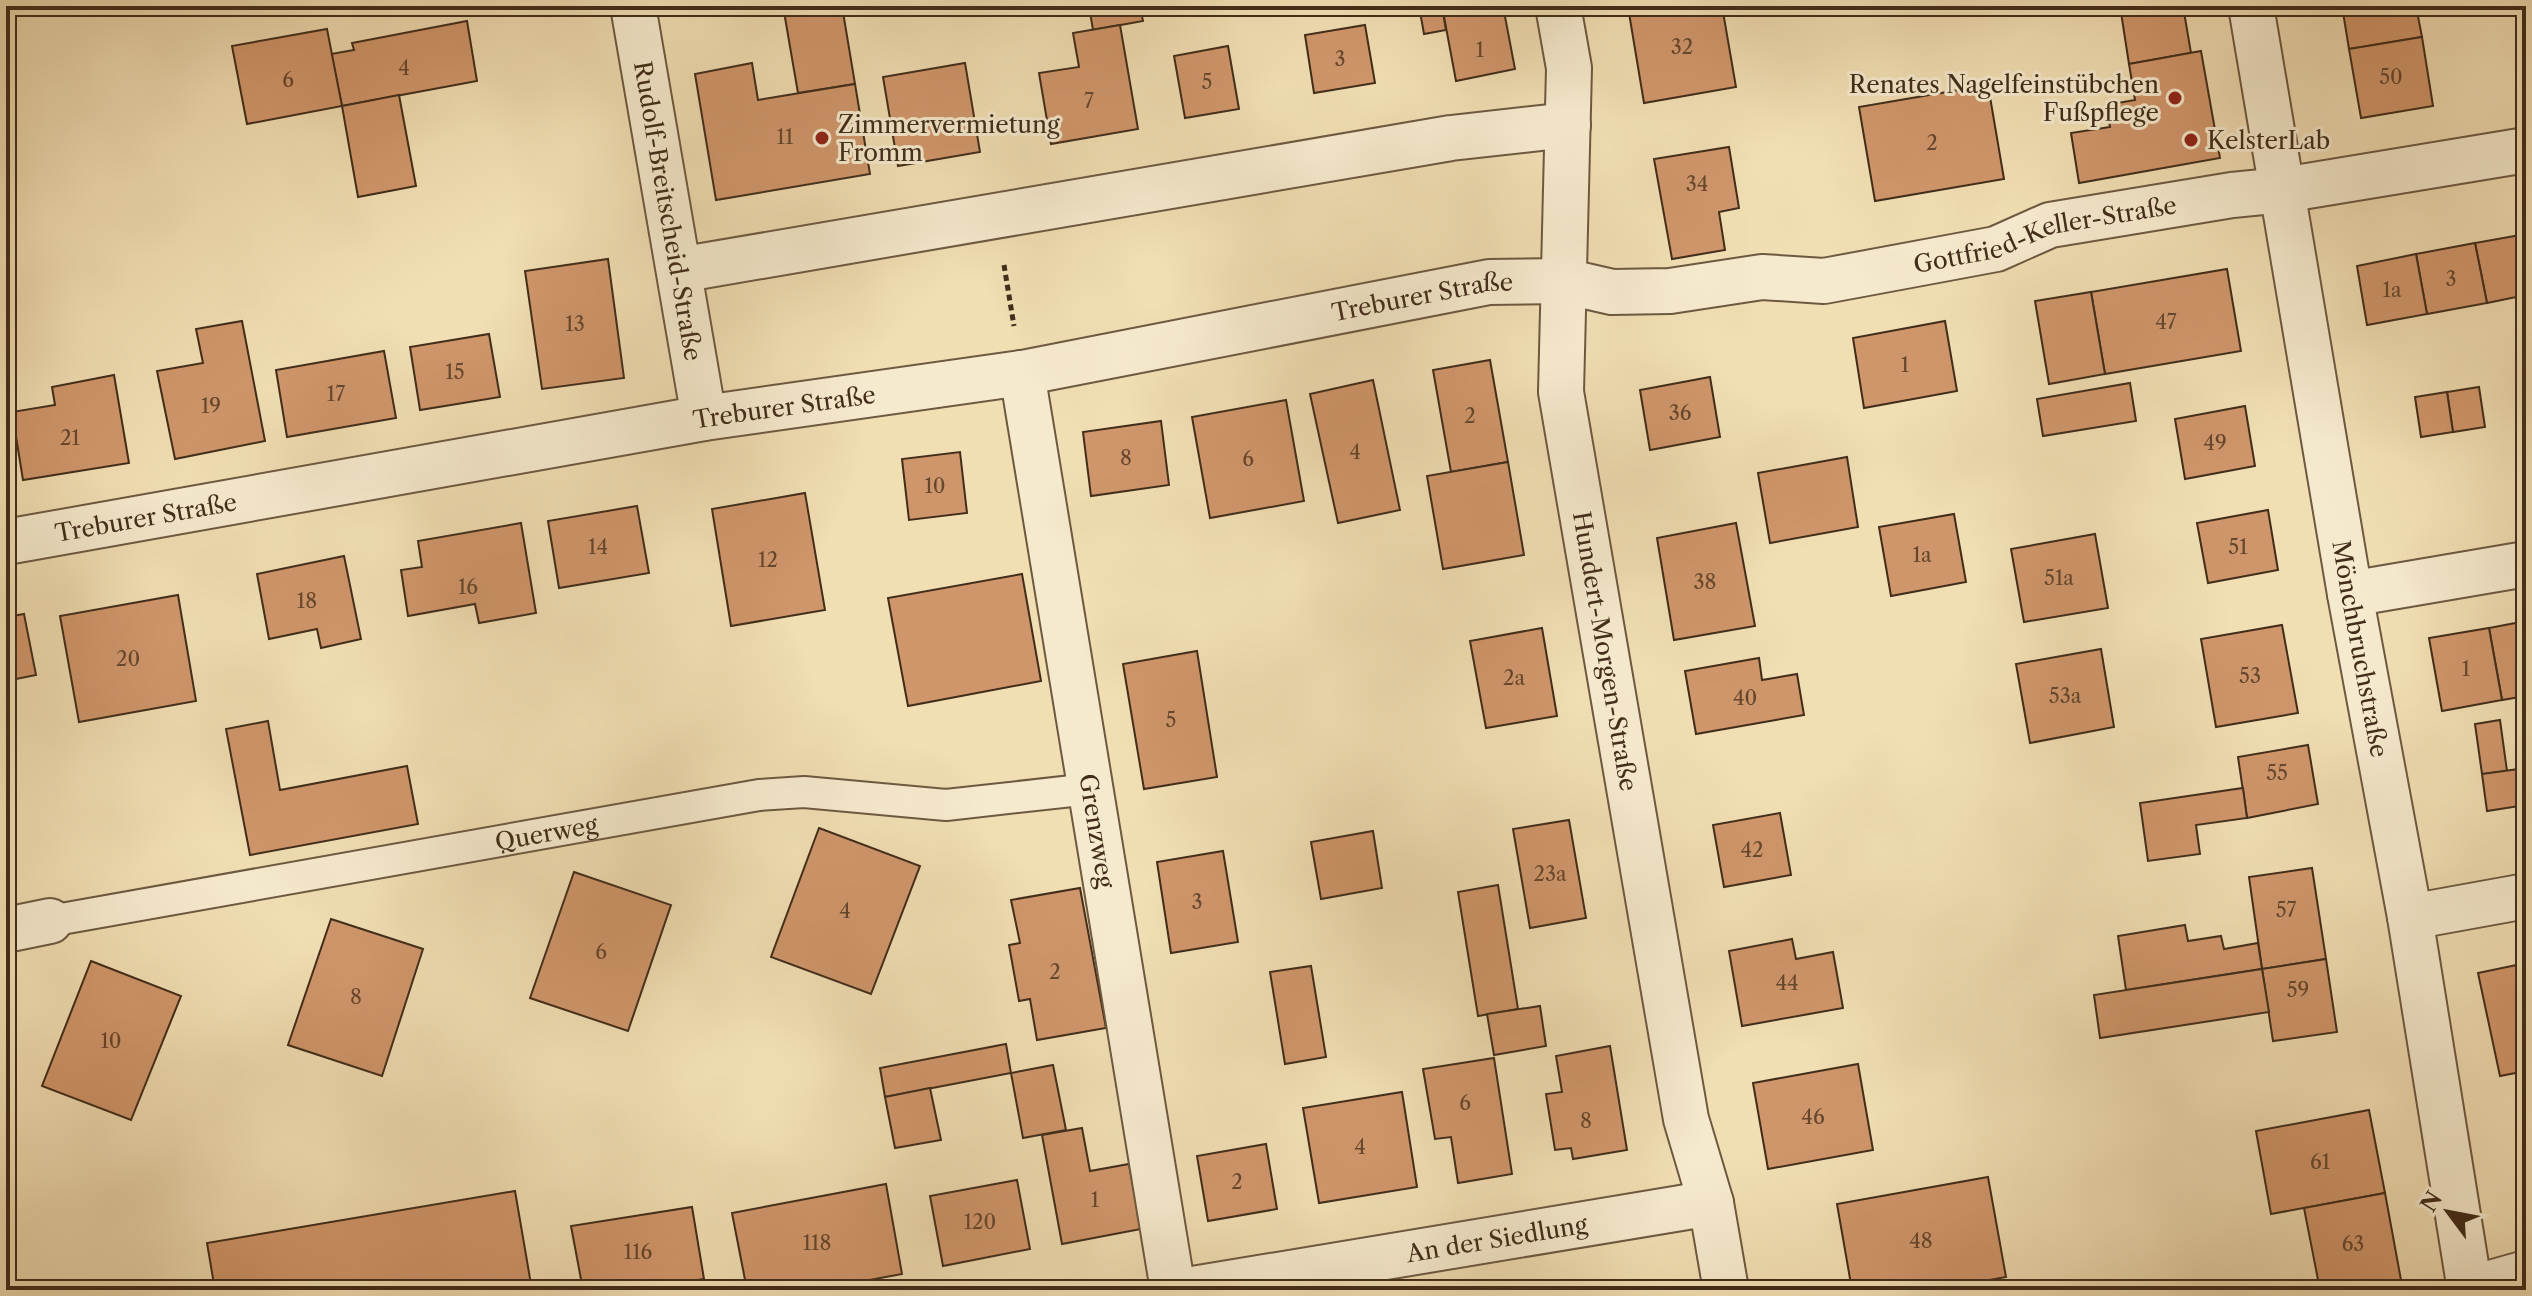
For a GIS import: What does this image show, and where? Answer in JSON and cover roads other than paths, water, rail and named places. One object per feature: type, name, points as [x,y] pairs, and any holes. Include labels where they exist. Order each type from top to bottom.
[{"type":"street","name":"Rudolf-Breitscheid-Straße","points":[[633,6],[704,418]]},
{"type":"street","name":"Hundert-Morgen-Straße","points":[[1558,6],[1569,68],[1561,392],[1686,1119],[1711,1203],[1726,1290]]},
{"type":"street","name":"Mönchbruchstraße","points":[[2251,6],[2350,594],[2410,917],[2470,1290]]},
{"type":"street","points":[[679,270],[1451,138],[1568,125]]},
{"type":"street","name":"Gottfried-Keller-Straße","points":[[1564,281],[1612,292],[1670,291],[1762,277],[1824,281],[1996,249],[2050,225],[2526,150]]},
{"type":"street","name":"Treburer Straße","points":[[6,542],[704,418],[1022,373],[1489,282],[1564,281]]},
{"type":"street","name":"Grenzweg","points":[[1022,373],[1173,1290]]},
{"type":"street","points":[[2350,594],[2526,564]]},
{"type":"street","points":[[2410,917],[2526,896]]},
{"type":"street","name":"Querweg","points":[[6,930],[50,921]]},
{"type":"street","name":"An der Siedlung","points":[[1187,1290],[1711,1203]]},
{"type":"street","points":[[2470,1290],[2526,1273]]},
{"type":"lane","name":"Querweg","points":[[50,921],[759,795],[804,792],[946,805],[1090,789]]},
{"type":"place","name":"Renates Nagelfeinstübchen Fußpflege","points":[[2175,98]]},
{"type":"place","name":"Zimmervermietung Fromm","points":[[822,138]]},
{"type":"place","name":"KelsterLab","points":[[2191,140]]}]
